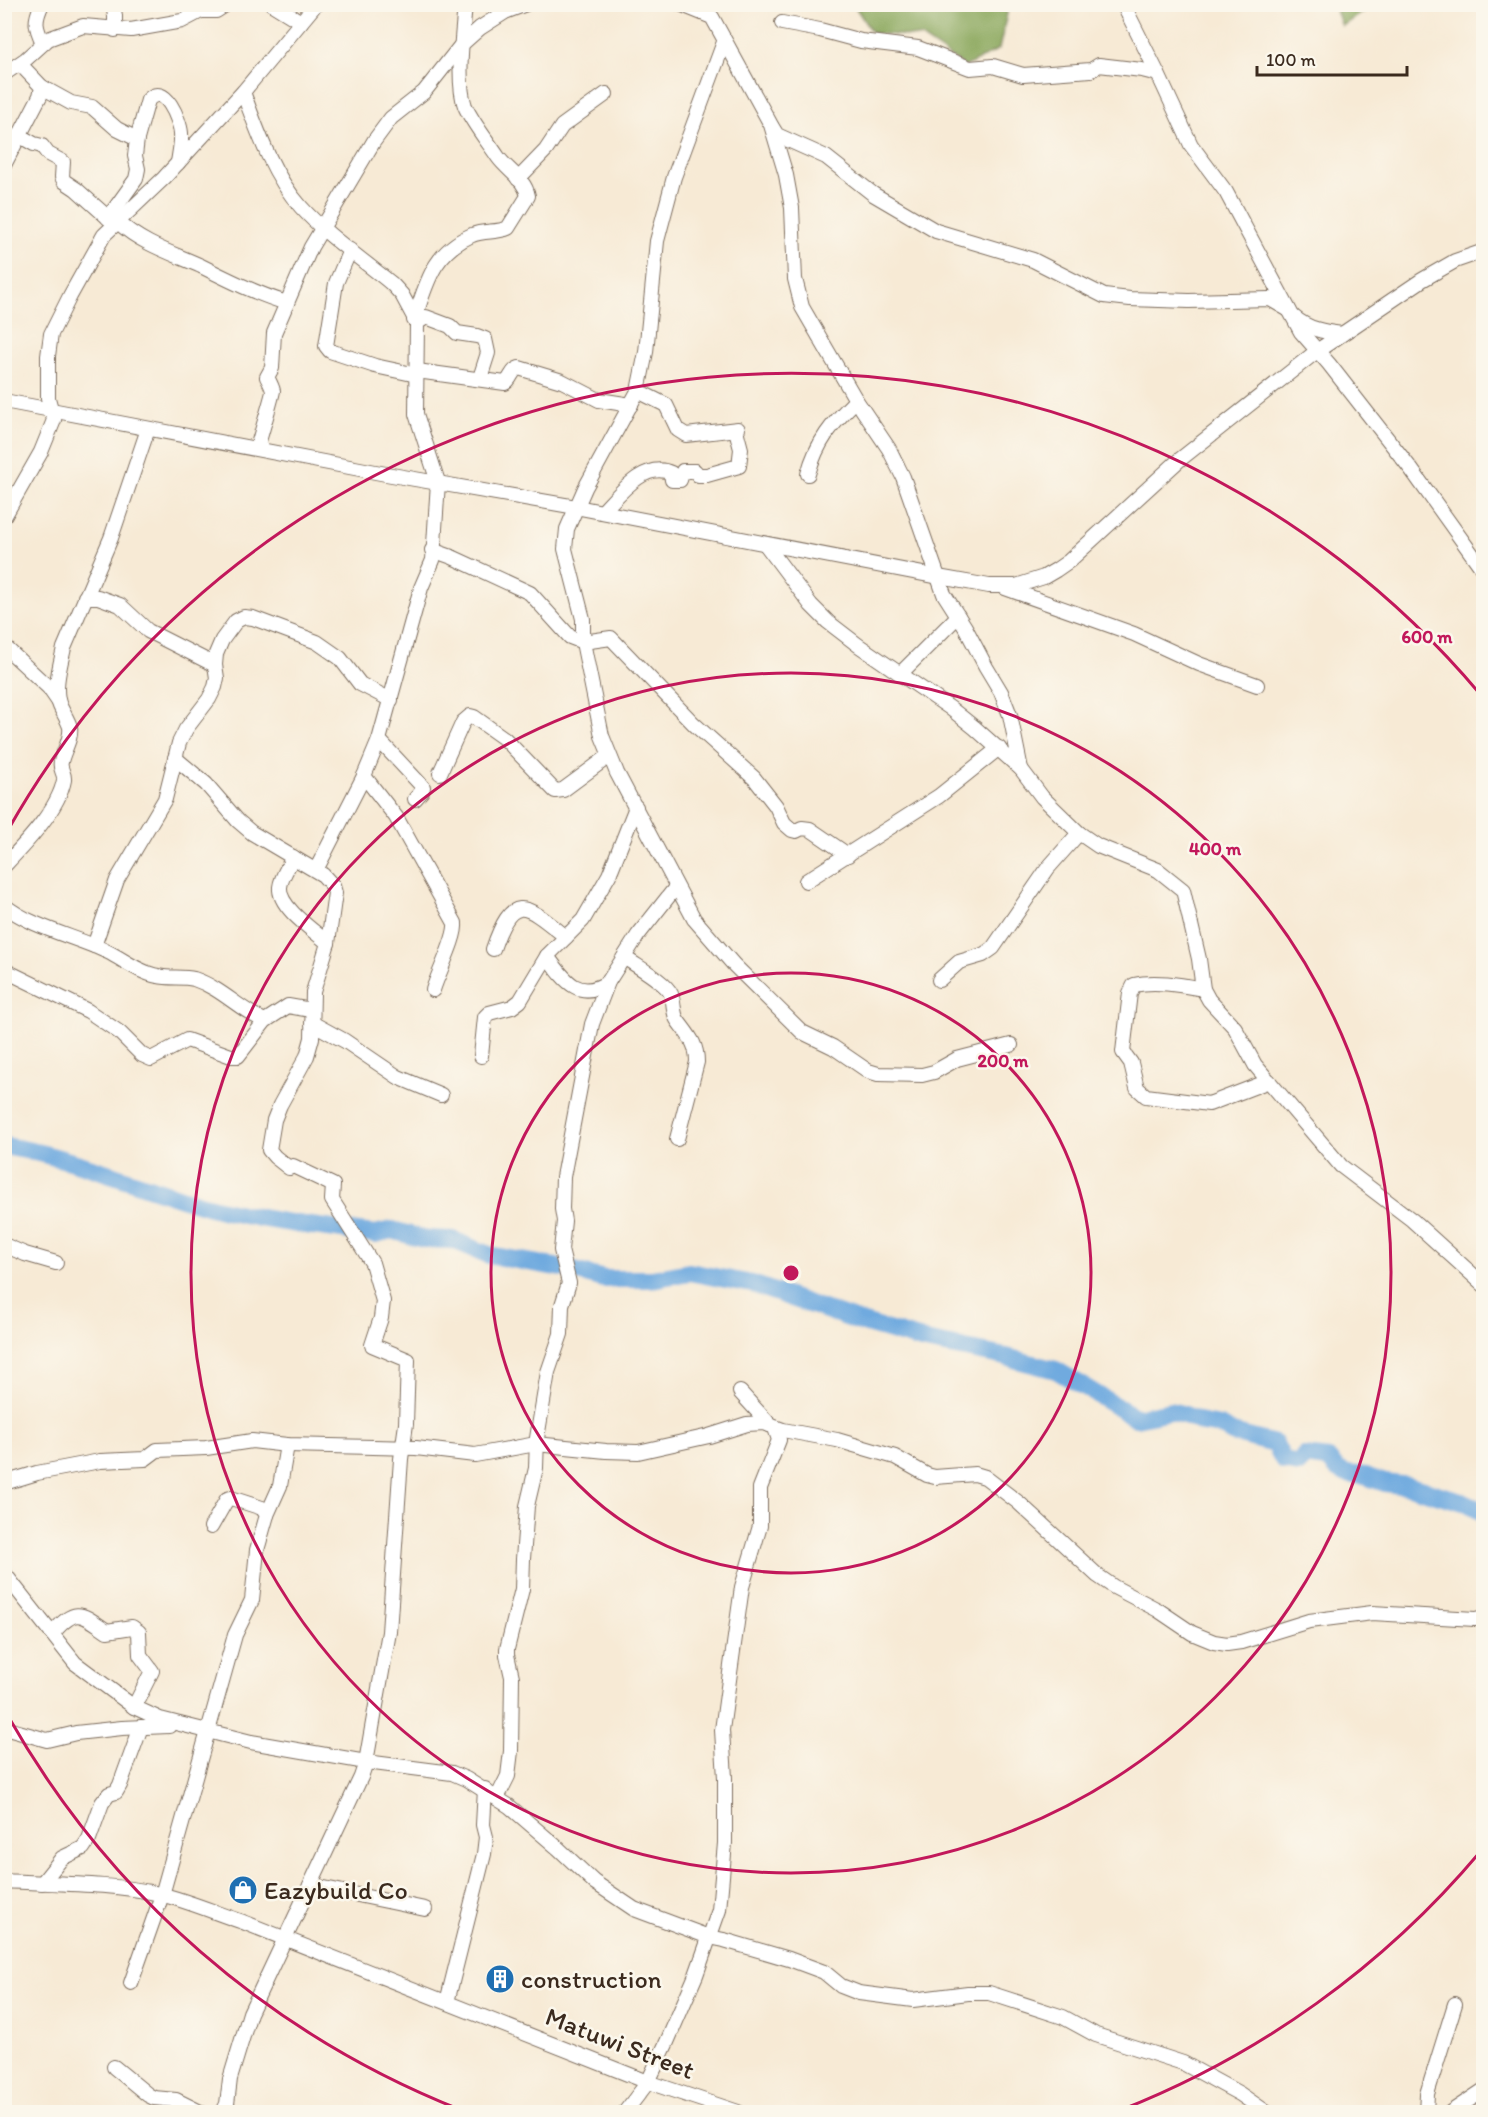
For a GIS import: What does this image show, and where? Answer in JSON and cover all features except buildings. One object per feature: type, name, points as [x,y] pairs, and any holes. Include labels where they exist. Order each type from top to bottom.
[{"type":"street","points":[[42,4],[36,30],[43,43]]},
{"type":"street","points":[[113,4],[115,30]]},
{"type":"street","points":[[4,74],[20,64],[43,43],[83,26],[131,30],[182,21],[201,11],[216,11],[227,4]]},
{"type":"street","points":[[272,4],[301,22]]},
{"type":"street","points":[[114,221],[178,163],[243,92],[316,4]]},
{"type":"street","points":[[316,870],[364,776],[379,740],[421,588],[433,560],[438,482],[416,414],[416,322],[430,273],[436,262],[471,236],[502,231],[513,223],[528,196],[518,179],[499,159],[466,106],[462,92],[465,4]]},
{"type":"street","points":[[257,448],[268,405],[273,396],[273,390],[267,377],[273,368],[274,333],[321,227],[391,118],[424,92],[462,44],[480,28],[526,4]]},
{"type":"street","points":[[680,4],[712,17],[777,135],[826,157],[873,194],[936,231],[1033,260],[1104,296],[1189,301],[1270,299],[1302,324],[1314,329],[1342,334]]},
{"type":"street","points":[[1123,4],[1191,145],[1226,192],[1301,332],[1411,469],[1484,571]]},
{"type":"street","points":[[782,23],[861,41],[918,48],[965,67],[993,66],[1023,75],[1091,70],[1099,65],[1158,74]]},
{"type":"street","points":[[724,42],[674,177],[657,241],[646,352],[638,391],[576,507],[567,529],[566,549],[583,619],[583,642],[602,736],[609,756],[676,887],[699,925],[734,965],[802,1032],[833,1047],[873,1073],[922,1075],[934,1072],[957,1059],[1011,1045]]},
{"type":"street","points":[[20,64],[42,87],[71,103],[92,107],[117,129],[137,139]]},
{"type":"street","points":[[4,165],[40,96],[42,87]]},
{"type":"street","points":[[243,92],[260,138],[300,207],[321,227],[392,284],[402,295],[416,322]]},
{"type":"street","points":[[4,517],[41,452],[54,420],[48,398],[48,356],[51,334],[136,179],[137,139],[148,100],[157,94],[162,96],[175,112],[182,135],[178,163]]},
{"type":"street","points":[[518,179],[546,150],[562,126],[606,94]]},
{"type":"street","points":[[771,125],[786,175],[792,208],[795,279],[802,307],[856,400],[890,449],[903,477],[944,594],[1001,692],[1010,715],[1020,769]]},
{"type":"street","points":[[20,136],[42,146],[48,154],[63,162],[64,181],[129,232],[242,287],[287,303]]},
{"type":"street","points":[[350,250],[336,283],[326,346],[330,351],[375,366],[417,373],[505,382],[519,368],[562,381],[599,399],[631,405]]},
{"type":"street","points":[[1001,587],[1031,582],[1044,577],[1069,561],[1178,461],[1317,351],[1422,280],[1455,261],[1484,250]]},
{"type":"street","points":[[416,322],[426,317],[450,326],[457,333],[484,339],[488,353],[480,378]]},
{"type":"street","points":[[602,512],[634,479],[643,475],[666,470],[671,473],[672,480],[680,480],[683,471],[696,471],[699,475],[707,475],[739,466],[741,449],[737,430],[686,435],[678,430],[666,405],[638,391]]},
{"type":"street","points":[[808,474],[814,454],[826,432],[856,400]]},
{"type":"street","points":[[4,401],[576,507],[766,545],[1001,587],[1134,634],[1199,664],[1257,685]]},
{"type":"street","points":[[58,701],[58,676],[64,648],[111,538],[148,429]]},
{"type":"street","points":[[766,545],[811,605],[828,622],[950,708],[999,748],[1020,769],[1042,797],[1079,833],[1098,846],[1158,870],[1183,890],[1200,959],[1203,989],[1209,1000],[1236,1028],[1255,1065],[1341,1166],[1412,1220],[1484,1285]]},
{"type":"street","points":[[432,550],[530,593],[570,638],[583,642],[603,638],[616,642],[694,724],[754,778],[776,806],[789,828],[796,831],[802,828],[810,829],[848,855]]},
{"type":"street","points":[[94,576],[102,589],[148,631],[215,665]]},
{"type":"street","points":[[85,597],[98,597],[120,605]]},
{"type":"street","points":[[900,674],[958,616]]},
{"type":"street","points":[[94,946],[117,880],[165,799],[179,743],[215,687],[216,654],[229,629],[236,621],[244,617],[254,618],[323,646],[339,658],[360,684],[391,700]]},
{"type":"street","points":[[4,646],[49,688],[70,726],[70,734],[60,766],[64,780],[55,801],[43,822],[4,866]]},
{"type":"street","points":[[440,773],[463,722],[470,716],[505,739],[555,791],[563,790],[609,756]]},
{"type":"street","points":[[379,740],[423,787],[415,799]]},
{"type":"street","points":[[806,881],[939,796],[999,748]]},
{"type":"street","points":[[175,758],[206,784],[238,821],[252,833],[316,870],[329,880],[335,893],[327,943],[313,992],[312,1038],[307,1056],[274,1120],[269,1149],[289,1168],[293,1166],[333,1185],[332,1200],[372,1263],[383,1301],[381,1318],[372,1345],[408,1360],[408,1402],[389,1632],[366,1762],[250,2013],[230,2079],[228,2110]]},
{"type":"street","points":[[364,776],[396,817],[455,923],[455,931],[437,974],[433,990]]},
{"type":"street","points":[[481,1056],[485,1017],[489,1013],[512,1007],[520,1001],[547,956],[587,914],[609,875],[636,807]]},
{"type":"street","points":[[939,980],[959,962],[983,955],[993,948],[1048,868],[1079,833]]},
{"type":"street","points":[[293,857],[280,886],[280,894],[291,912],[327,943]]},
{"type":"street","points":[[497,1798],[508,1776],[510,1765],[513,1718],[512,1677],[507,1649],[522,1589],[525,1527],[536,1468],[536,1444],[548,1372],[561,1334],[562,1305],[569,1283],[561,1250],[564,1221],[563,1177],[592,1024],[608,982],[638,935],[676,887]]},
{"type":"street","points":[[4,905],[16,913],[157,976],[194,979],[265,1021]]},
{"type":"street","points":[[492,950],[507,916],[514,910],[523,908],[541,917],[566,937]]},
{"type":"street","points":[[547,956],[564,980],[572,986],[591,990],[608,982]]},
{"type":"street","points":[[624,957],[667,988],[673,998],[675,1016],[694,1042],[697,1062],[677,1139]]},
{"type":"street","points":[[4,970],[88,1011],[119,1032],[142,1056],[151,1059],[188,1040],[231,1056],[238,1056],[265,1021],[288,1006],[312,1017],[398,1077],[441,1095]]},
{"type":"street","points":[[1203,989],[1183,985],[1142,983],[1134,986],[1130,993],[1123,1052],[1131,1063],[1137,1088],[1146,1096],[1209,1104],[1269,1081]]},
{"type":"street","points":[[4,1245],[56,1263]]},
{"type":"street","points":[[625,2112],[648,2082],[692,1985],[719,1910],[725,1842],[726,1778],[722,1730],[742,1587],[760,1526],[760,1488],[779,1440],[773,1427],[740,1392]]},
{"type":"street","points":[[4,1483],[37,1473],[100,1461],[145,1459],[157,1450],[206,1448],[258,1440],[286,1444],[403,1447],[475,1455],[536,1444],[638,1452],[709,1436],[753,1423],[764,1423],[773,1427],[837,1440],[895,1457],[935,1477],[975,1474],[985,1477],[1019,1503],[1098,1576],[1158,1610],[1192,1633],[1214,1642],[1227,1644],[1241,1642],[1309,1621],[1360,1614],[1475,1619],[1484,1617]]},
{"type":"street","points":[[131,1983],[162,1895],[236,1635],[252,1600],[257,1550],[267,1515],[280,1486],[286,1444]]},
{"type":"street","points":[[210,1527],[227,1499],[231,1497],[262,1508],[267,1515]]},
{"type":"street","points":[[4,1573],[82,1670],[134,1707],[160,1719],[207,1732],[366,1762],[452,1773],[497,1798],[552,1842],[594,1882],[623,1903],[709,1937],[789,1959],[825,1972],[841,1986],[858,1993],[913,2000],[968,1993],[989,1993],[1063,2017],[1096,2035],[1183,2063],[1240,2094],[1266,2112]]},
{"type":"street","points":[[52,1634],[65,1620],[76,1615],[88,1617],[107,1631],[132,1627],[136,1629],[140,1636],[140,1655],[152,1671],[134,1707]]},
{"type":"street","points":[[4,1728],[48,1740],[76,1733],[183,1725]]},
{"type":"street","points":[[42,1883],[62,1858],[82,1848],[90,1839],[102,1803],[109,1794],[116,1792],[120,1785],[141,1727]]},
{"type":"street","points":[[447,2002],[484,1854],[486,1837],[483,1825],[484,1789]]},
{"type":"street","name":"Matuwi Street","points":[[4,1881],[110,1888],[162,1895],[285,1938],[648,2082],[738,2112]]},
{"type":"street","points":[[310,1885],[425,1909]]},
{"type":"street","points":[[1426,2112],[1427,2094],[1455,2004]]},
{"type":"street","points":[[114,2067],[148,2095],[154,2098],[176,2100],[200,2112]]},
{"type":"street","points":[[1451,2112],[1484,2090]]},
{"type":"green space","points":[[1371,4],[1372,6],[1342,26],[1334,5]]},
{"type":"green space","points":[[854,5],[1009,5],[999,49],[965,67],[921,37],[872,33]]},
{"type":"waterway","points":[[4,1146],[56,1157],[207,1206],[270,1220],[375,1234],[392,1230],[424,1239],[453,1240],[489,1255],[567,1269],[604,1279],[652,1279],[689,1272],[752,1284],[860,1322],[925,1341],[1006,1357],[1056,1370],[1136,1418],[1170,1411],[1185,1415],[1203,1423],[1220,1426],[1232,1433],[1275,1444],[1284,1461],[1299,1464],[1304,1456],[1328,1459],[1337,1469],[1347,1474],[1409,1486],[1464,1502],[1484,1513]]},
{"type":"place","name":"Eazybuild Co","points":[[243,1890]]},
{"type":"place","name":"construction","points":[[500,1979]]}]
